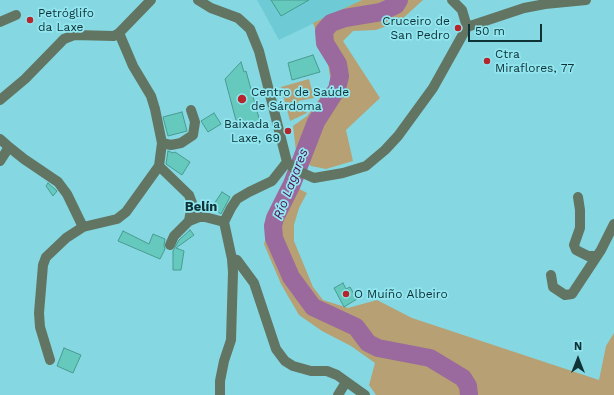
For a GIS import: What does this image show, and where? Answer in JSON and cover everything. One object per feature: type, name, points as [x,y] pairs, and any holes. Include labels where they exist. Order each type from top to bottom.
[{"type":"street","points":[[0,100],[25,79],[64,39],[69,36],[106,37],[119,33],[151,0]]},
{"type":"street","points":[[198,0],[211,8],[238,18],[250,29],[259,51],[289,164],[308,176],[320,178],[361,168],[372,162],[398,136],[433,88],[467,27],[463,5],[452,0]]},
{"type":"street","points":[[467,27],[524,8],[545,4],[586,0]]},
{"type":"street","points":[[0,22],[16,16]]},
{"type":"street","points":[[50,360],[40,327],[39,313],[43,265],[50,252],[66,238],[83,227],[117,219],[126,212],[159,166],[162,143],[151,96],[133,66],[119,33]]},
{"type":"street","points":[[162,143],[171,145],[181,143],[194,135],[195,122],[191,110]]},
{"type":"street","points":[[0,139],[24,159],[58,182],[67,194],[83,227]]},
{"type":"street","points":[[0,161],[9,146]]},
{"type":"street","points":[[220,395],[220,380],[231,340],[233,272],[232,259],[224,222],[231,208],[238,199],[272,181],[289,164]]},
{"type":"street","points":[[159,166],[189,195],[192,203],[189,221]]},
{"type":"street","points":[[578,197],[580,228],[574,245],[576,250],[588,256],[595,256]]},
{"type":"street","points":[[170,245],[174,236],[189,221],[199,217],[205,217],[224,222]]},
{"type":"street","points":[[551,275],[553,287],[565,295],[572,294],[595,256],[601,250],[614,224]]},
{"type":"street","points":[[232,259],[237,260],[254,282],[276,349],[285,361],[293,366],[311,371],[327,371],[365,395]]},
{"type":"street","points":[[338,395],[346,382]]},
{"type":"shaded area","points":[[257,0],[362,0],[279,40]]},
{"type":"shaded area","points":[[362,0],[423,0],[400,21],[376,30],[353,31],[343,41],[380,98],[346,130],[353,161],[326,169],[311,166],[296,151],[293,126],[307,116],[331,83],[328,64],[313,23]]},
{"type":"shaded area","points":[[309,79],[314,98],[298,101],[307,113],[290,121],[281,87]]},
{"type":"shaded area","points":[[286,182],[307,193],[299,208],[294,225],[294,241],[313,287],[323,300],[348,308],[377,300],[412,318],[599,380],[606,346],[614,333],[614,395],[376,395],[369,385],[375,363],[351,346],[322,331],[299,315],[281,284],[264,244],[273,210]]},
{"type":"building","points":[[271,0],[309,0],[281,16]]},
{"type":"building","points":[[313,55],[320,72],[292,80],[288,63]]},
{"type":"building","name":"Centro de Saúde de Sárdoma","points":[[241,62],[244,72],[246,71],[260,122],[238,128],[225,79]]},
{"type":"building","points":[[182,112],[187,131],[168,136],[163,117]]},
{"type":"building","points":[[214,113],[221,124],[208,132],[201,121]]},
{"type":"building","points":[[168,151],[173,153],[175,152],[190,162],[182,175],[166,164]]},
{"type":"building","points":[[48,183],[57,191],[53,196],[46,186]]},
{"type":"building","points":[[222,192],[230,197],[221,214],[212,207]]},
{"type":"building","points":[[190,230],[194,235],[176,248],[184,251],[181,270],[173,270],[173,251],[179,240]]},
{"type":"building","points":[[123,231],[149,244],[153,234],[165,239],[165,249],[160,259],[118,241]]},
{"type":"building","name":"O Muíño Albeiro","points":[[343,283],[346,289],[350,287],[357,299],[344,307],[334,288]]},
{"type":"building","points":[[64,348],[81,355],[73,373],[57,366]]},
{"type":"waterway","name":"Río Lagares","points":[[399,0],[396,5],[381,12],[345,18],[331,23],[324,31],[325,43],[338,64],[340,76],[337,89],[316,122],[292,184],[275,218],[273,226],[274,238],[291,277],[313,307],[356,327],[368,343],[378,348],[430,358],[463,378],[468,386],[469,395]]},
{"type":"place","name":"Petróglifo da Laxe","points":[[30,20]]},
{"type":"place","name":"Cruceiro de San Pedro","points":[[458,28]]},
{"type":"place","name":"Ctra Miraflores, 77","points":[[487,61]]},
{"type":"place","name":"Centro de Saúde de Sárdoma","points":[[242,99]]},
{"type":"place","name":"Baixada a Laxe, 69","points":[[288,131]]},
{"type":"place","name":"O Muíño Albeiro","points":[[346,294]]},
{"type":"district","name":"Belín","points":[[201,207]]}]
